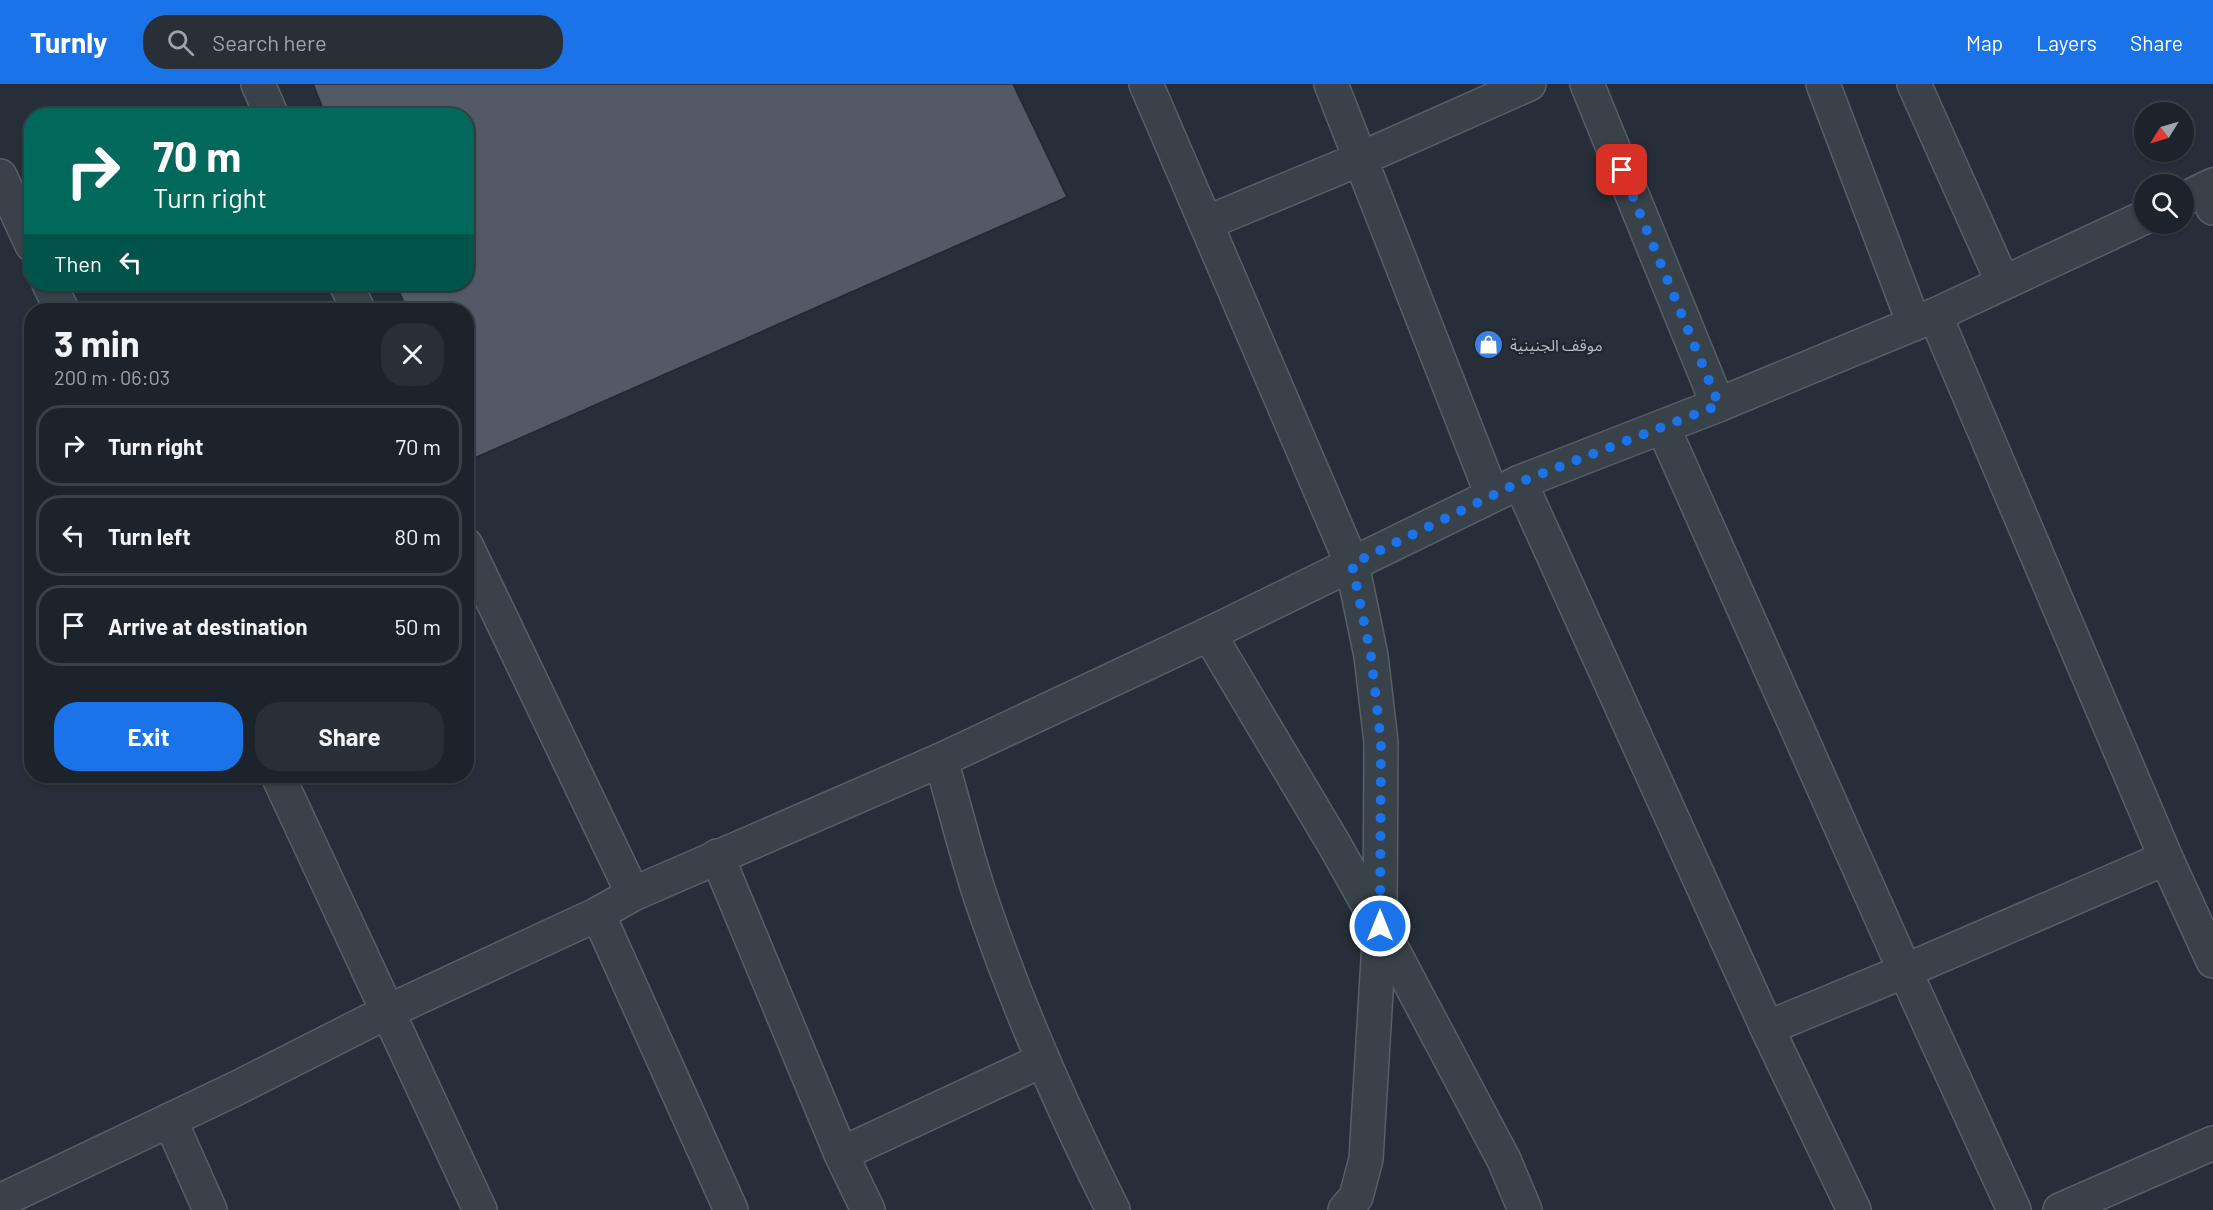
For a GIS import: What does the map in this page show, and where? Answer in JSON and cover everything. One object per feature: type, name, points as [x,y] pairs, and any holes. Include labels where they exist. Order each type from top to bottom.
[{"type":"street","points":[[258,84],[268,108]]},
{"type":"street","points":[[1146,84],[1352,564],[1371,656],[1381,742],[1380,926],[1366,1159],[1356,1197],[1345,1210]]},
{"type":"street","points":[[1330,84],[1360,159],[1506,488],[1854,1210]]},
{"type":"street","points":[[1206,223],[1360,159],[1529,84]]},
{"type":"street","points":[[1587,84],[1719,405]]},
{"type":"street","points":[[1823,84],[1924,320],[2213,961]]},
{"type":"street","points":[[1914,84],[2003,283]]},
{"type":"street","points":[[0,176],[24,228]]},
{"type":"street","points":[[0,1202],[389,1011],[598,914],[633,894],[941,760],[1209,634],[1506,488],[1719,405],[1924,320],[2134,222]]},
{"type":"street","points":[[1663,427],[2014,1210]]},
{"type":"street","points":[[474,562],[633,894]]},
{"type":"street","points":[[1209,634],[1380,926],[1504,1160],[1525,1210]]},
{"type":"street","points":[[941,760],[985,912],[1043,1060],[1113,1210]]},
{"type":"street","points":[[281,783],[480,1210]]},
{"type":"street","points":[[717,856],[842,1154],[868,1210]]},
{"type":"street","points":[[1767,1029],[2166,858]]},
{"type":"street","points":[[598,914],[731,1210]]},
{"type":"street","points":[[842,1154],[1043,1060]]},
{"type":"street","points":[[170,1120],[210,1210]]},
{"type":"street","points":[[2060,1210],[2213,1143]]},
{"type":"building","points":[[313,84],[1013,84],[1067,197],[474,458],[474,303],[404,303],[399,291],[474,291],[474,108],[323,108]]},
{"type":"place","name":"موقف الجنينية","points":[[1489,344]]},
{"type":"route","points":[[1380,926],[1381,742],[1371,656],[1352,564],[1520,482],[1719,405],[1622,170]]}]
